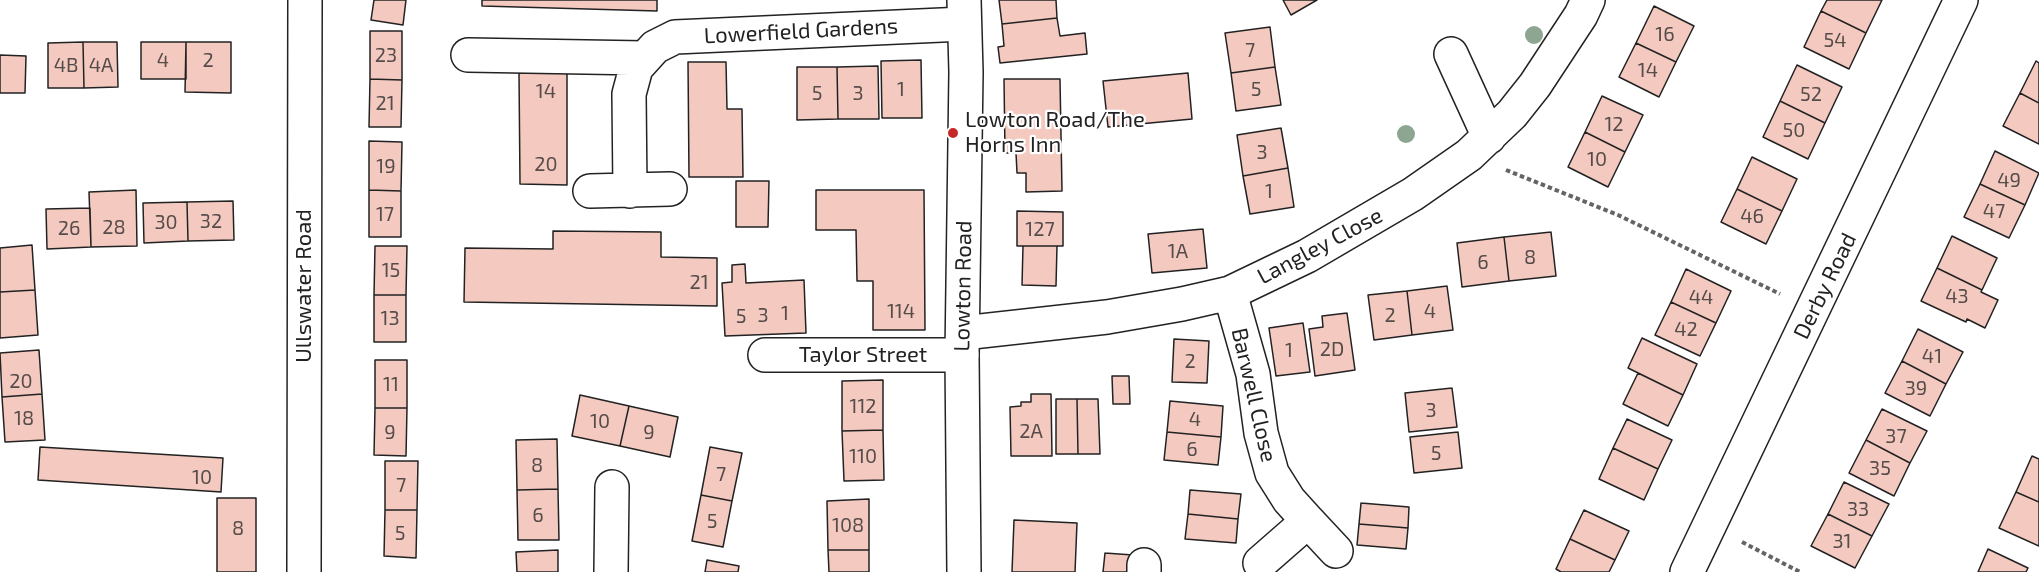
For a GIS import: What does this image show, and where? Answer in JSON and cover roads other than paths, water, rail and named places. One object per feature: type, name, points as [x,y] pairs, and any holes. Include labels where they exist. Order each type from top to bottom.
[{"type":"street","name":"Ullswater Road","points":[[304,572],[305,0]]},
{"type":"street","name":"Langley Close","points":[[963,344],[1182,304],[1230,292],[1308,256],[1352,232],[1413,194],[1479,146],[1512,114],[1536,86],[1588,0]]},
{"type":"street","name":"Derby Road","points":[[1687,572],[1961,0]]},
{"type":"street","name":"Lowerfield Gardens","points":[[630,191],[629,94],[636,68],[655,47],[675,37],[964,12]]},
{"type":"street","name":"Lowton Road","points":[[964,12],[966,72],[963,344],[964,572]]},
{"type":"street","points":[[1451,54],[1479,146]]},
{"type":"street","points":[[468,55],[644,58]]},
{"type":"street","points":[[590,191],[670,189]]},
{"type":"street","name":"Barwell Close","points":[[1230,292],[1252,374],[1261,433],[1272,473],[1289,500],[1336,551]]},
{"type":"street","name":"Taylor Street","points":[[765,355],[963,344]]},
{"type":"street","points":[[611,572],[612,487]]},
{"type":"street","points":[[1260,563],[1308,521]]},
{"type":"place","name":"Lowton Road/The Horns Inn","points":[[953,133]]}]
